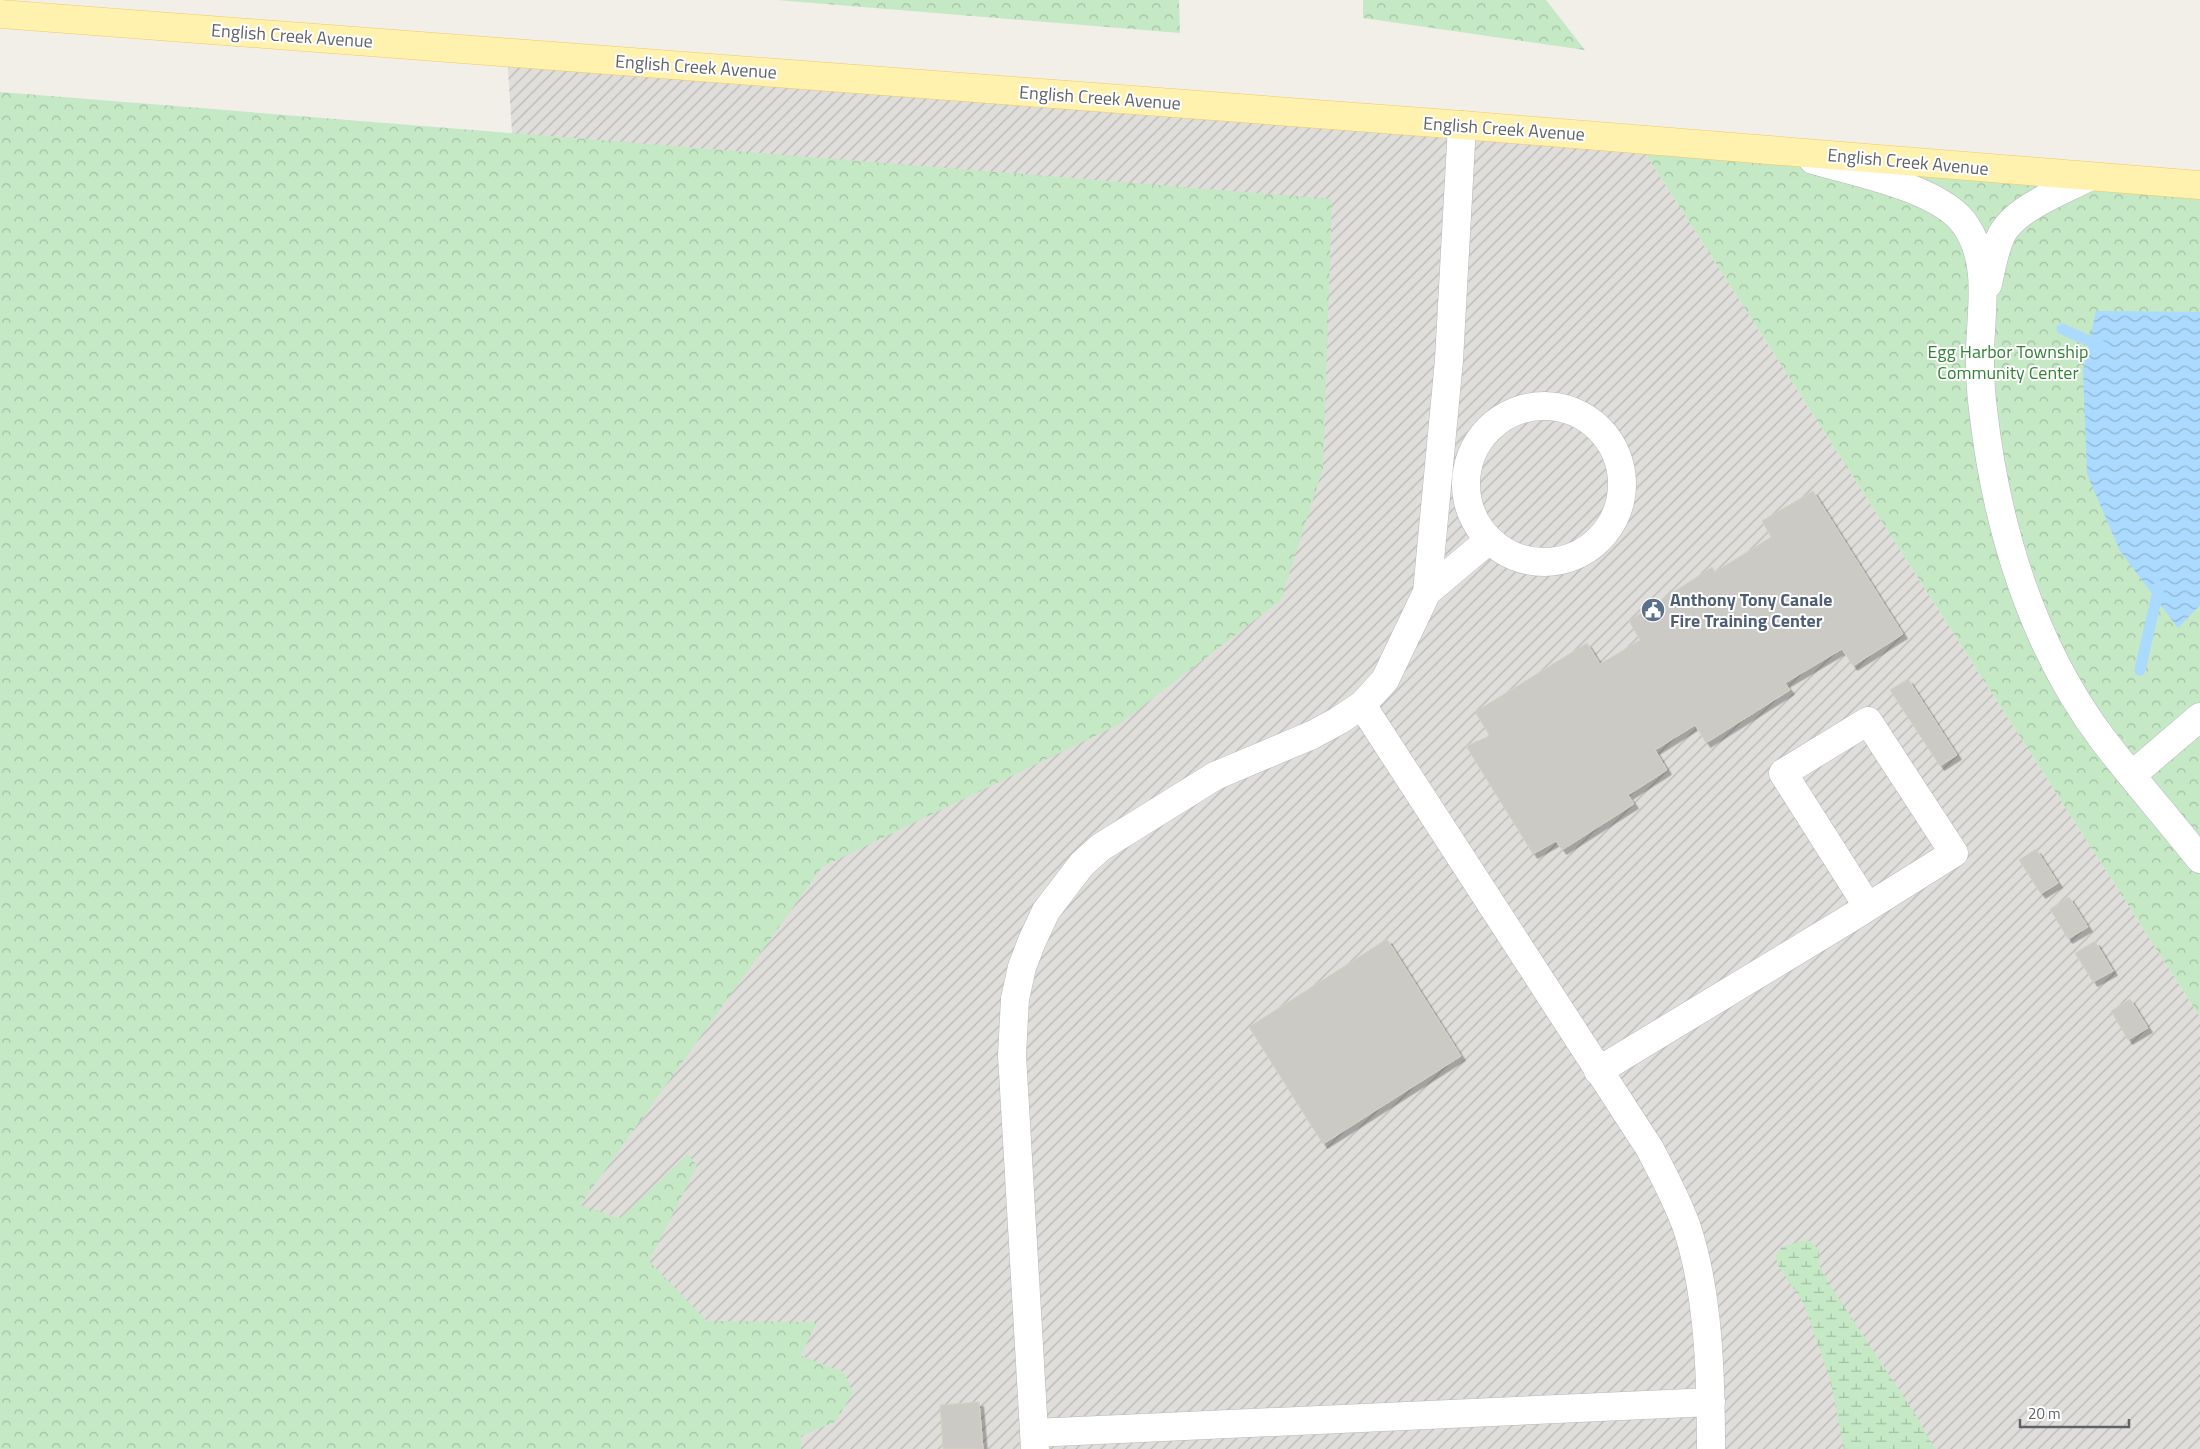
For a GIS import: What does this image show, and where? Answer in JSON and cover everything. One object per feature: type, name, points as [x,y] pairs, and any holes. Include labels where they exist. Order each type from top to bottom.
[{"type":"main road","name":"English Creek Avenue","points":[[0,14],[1462,125],[2200,186]]},
{"type":"lane","points":[[1462,125],[1450,360],[1427,592],[1385,680],[1362,705],[1312,735],[1216,776],[1101,847],[1082,864],[1064,885],[1046,911],[1022,967],[1016,999],[1012,1056],[1035,1441],[1711,1402]]},
{"type":"lane","points":[[1791,153],[1927,194],[1946,205],[1967,226],[1982,262],[1983,305],[1980,361],[1983,409],[1995,486],[2015,567],[2029,607],[2065,680],[2104,740],[2200,859]]},
{"type":"lane","points":[[1983,305],[2000,237],[2010,224],[2023,212],[2089,177]]},
{"type":"lane","points":[[1542,405],[1568,409],[1591,421],[1609,440],[1620,463],[1622,480],[1622,489],[1616,514],[1603,535],[1584,551],[1560,561],[1535,562],[1510,555],[1490,540],[1474,520],[1466,494],[1467,468],[1476,443],[1493,424],[1516,410],[1542,405]]},
{"type":"lane","points":[[1427,592],[1490,540]]},
{"type":"lane","points":[[1362,705],[1650,1149],[1671,1187],[1686,1227],[1705,1314],[1712,1449]]},
{"type":"lane","points":[[2132,775],[2200,717]]},
{"type":"lane","points":[[1598,1071],[1868,907],[1954,853],[1868,721],[1783,773],[1868,907]]},
{"type":"shaded area","points":[[507,53],[1636,139],[2200,1017],[2200,1449],[594,1449]]},
{"type":"green space","points":[[777,0],[1179,0],[1180,33]]},
{"type":"green space","points":[[1363,0],[1546,0],[1585,50],[1363,18]]},
{"type":"green space","points":[[0,92],[1332,199],[1323,468],[1281,600],[1118,725],[822,867],[580,1205],[620,1218],[688,1154],[697,1166],[649,1261],[707,1321],[817,1322],[801,1356],[844,1372],[853,1393],[835,1422],[801,1436],[801,1449],[0,1449]]},
{"type":"green space","name":"Egg Harbor Township Community Center","points":[[1636,139],[2200,185],[2200,1017]]},
{"type":"green space","points":[[1802,1241],[1810,1241],[1819,1250],[1818,1263],[1830,1285],[1917,1417],[1935,1449],[1844,1449],[1831,1383],[1804,1304],[1777,1264],[1776,1254],[1782,1247]]},
{"type":"water","points":[[2096,311],[2200,312],[2200,605],[2178,628],[2120,551],[2087,474],[2083,370]]},
{"type":"building","points":[[1813,491],[1903,634],[1853,666],[1842,649],[1785,683],[1790,690],[1706,743],[1695,725],[1655,750],[1667,770],[1628,795],[1634,804],[1562,850],[1556,841],[1533,854],[1466,746],[1490,736],[1475,712],[1587,643],[1600,664],[1640,640],[1629,621],[1712,567],[1715,572],[1771,537],[1762,521]]},
{"type":"building","points":[[1908,679],[1957,755],[1940,766],[1890,690]]},
{"type":"building","points":[[2036,849],[2058,883],[2041,894],[2019,860]]},
{"type":"building","points":[[2069,897],[2088,927],[2068,939],[2050,909]]},
{"type":"building","points":[[1387,939],[1461,1056],[1323,1144],[1249,1027]]},
{"type":"building","points":[[2095,941],[2113,971],[2093,982],[2075,953]]},
{"type":"building","points":[[2130,999],[2148,1028],[2128,1040],[2111,1011]]},
{"type":"building","points":[[979,1402],[983,1449],[943,1449],[940,1405]]},
{"type":"waterway","points":[[2062,329],[2101,346]]},
{"type":"waterway","points":[[2140,670],[2159,586]]},
{"type":"place","name":"Anthony Tony Canale Fire Training Center","points":[[1653,610]]}]
